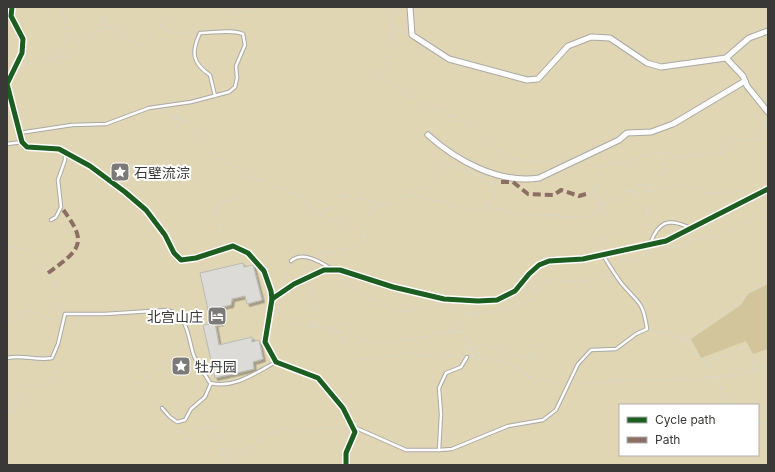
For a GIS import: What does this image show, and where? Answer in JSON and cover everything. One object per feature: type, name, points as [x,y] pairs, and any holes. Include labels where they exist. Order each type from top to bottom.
[{"type":"street","points":[[12,7],[11,16],[23,39],[22,53],[8,84],[17,120],[18,133],[22,142],[27,147],[59,149],[90,166],[146,210],[165,235],[174,253],[181,260],[196,258],[233,246],[248,253],[264,271],[272,299],[265,342],[276,362],[318,378],[343,408],[355,432],[346,453],[346,465]]},
{"type":"street","points":[[410,7],[412,35],[449,59],[527,80],[538,79],[568,46],[591,37],[610,38],[647,63],[661,67],[726,58],[749,38],[768,31]]},
{"type":"street","points":[[726,58],[743,76],[747,86],[768,113]]},
{"type":"street","points":[[428,135],[455,156],[478,168],[502,175],[528,180],[539,178],[619,140],[626,133],[652,132],[673,124],[745,81]]},
{"type":"street","points":[[272,299],[304,279],[324,270],[340,270],[393,287],[444,299],[478,301],[498,300],[515,291],[529,274],[539,265],[549,261],[584,259],[651,243],[666,241],[768,189]]},
{"type":"lane","points":[[18,133],[72,125],[106,124],[156,107],[182,104],[215,96],[230,92],[235,87],[237,78],[236,66],[245,45],[243,34],[235,31],[219,34],[200,33],[194,45],[196,61],[201,69],[210,75],[214,85],[215,96]]},
{"type":"lane","points":[[7,144],[22,142]]},
{"type":"lane","points":[[50,220],[56,217],[61,207],[58,180],[65,160],[65,153]]},
{"type":"lane","points":[[651,243],[655,230],[665,223],[680,223],[690,229]]},
{"type":"lane","points":[[352,426],[406,450],[439,450],[452,449],[508,426],[543,420],[556,410],[578,364],[591,350],[616,349],[636,334],[647,329],[644,314],[639,301],[622,284],[603,255]]},
{"type":"lane","points":[[291,261],[294,258],[309,258],[319,261],[332,270]]},
{"type":"lane","points":[[7,358],[23,357],[40,360],[52,358],[58,344],[65,314],[105,314],[167,310],[172,311],[185,324],[189,333],[194,355],[211,384]]},
{"type":"lane","points":[[439,450],[441,414],[439,388],[446,373],[461,367],[467,357]]},
{"type":"lane","points":[[211,384],[219,385],[244,380],[276,362]]},
{"type":"lane","points":[[162,408],[178,422],[185,420],[191,409],[205,397],[211,384]]},
{"type":"path","points":[[59,58],[62,48],[67,42],[63,7]]},
{"type":"path","points":[[102,7],[106,20],[105,27]]},
{"type":"path","points":[[15,66],[66,56],[79,44],[105,27],[117,28],[134,45],[146,45],[177,7]]},
{"type":"path","points":[[235,31],[233,15],[250,11],[251,7]]},
{"type":"path","points":[[388,7],[392,15],[392,26],[386,68],[380,72],[383,79],[420,103],[468,124],[479,137],[508,157],[524,162],[553,160],[573,162]]},
{"type":"path","points":[[392,26],[400,32],[412,33]]},
{"type":"path","points":[[162,27],[171,33],[200,33]]},
{"type":"path","points":[[176,119],[182,104]]},
{"type":"path","points":[[156,107],[166,116],[191,124],[196,130],[202,145],[220,161],[294,195],[303,197],[307,205],[318,214],[354,228],[365,237]]},
{"type":"path","points":[[598,168],[617,163],[626,163],[645,154],[666,152],[685,159],[696,155],[720,154],[726,140],[736,138],[752,140],[761,138],[768,113]]},
{"type":"path","points":[[632,191],[637,186],[644,184],[653,185],[659,180],[662,172],[666,168],[661,153]]},
{"type":"path","points":[[584,156],[598,168]]},
{"type":"path","points":[[403,196],[422,188],[441,173],[445,163],[465,172],[473,173],[494,184],[501,182],[502,175]]},
{"type":"path","points":[[473,173],[478,168]]},
{"type":"path","points":[[586,194],[592,192],[595,187],[598,168]]},
{"type":"path","points":[[226,248],[219,222],[217,208],[218,203],[243,197],[239,190],[247,181],[246,174]]},
{"type":"path","points":[[318,214],[339,205],[342,195],[353,196],[379,205],[388,205],[396,197],[415,196],[450,203],[469,211],[481,210],[492,198],[494,184]]},
{"type":"path","points":[[600,203],[606,203],[620,196],[625,191],[632,191],[635,194],[662,188],[688,187],[713,194],[742,191],[756,195]]},
{"type":"path","points":[[632,191],[638,204],[647,207],[646,226],[651,243]]},
{"type":"path","points":[[592,192],[600,203],[603,214],[616,221],[612,233],[602,238],[597,243],[603,255]]},
{"type":"path","points":[[485,206],[511,213],[584,218],[591,216],[600,203]]},
{"type":"path","points":[[309,258],[316,253],[336,252],[358,246],[363,243],[369,212],[379,205]]},
{"type":"path","points":[[608,263],[625,261],[655,249],[683,246],[693,240],[724,234],[768,208]]},
{"type":"path","points":[[7,246],[32,250],[40,256],[55,289],[52,298],[59,310],[65,314],[52,320],[27,310],[7,322]]},
{"type":"path","points":[[278,295],[291,261]]},
{"type":"path","points":[[304,279],[315,309],[313,327]]},
{"type":"path","points":[[684,340],[742,300],[748,292],[768,281]]},
{"type":"path","points":[[272,299],[288,318],[305,327],[325,328],[338,333],[354,356],[360,360],[415,353],[434,358],[452,355],[487,358],[509,364],[532,379],[568,384],[626,380],[716,378],[736,375],[768,366]]},
{"type":"path","points":[[450,332],[471,313],[478,301]]},
{"type":"path","points":[[325,328],[345,322],[358,337],[369,342],[383,342],[450,332],[469,332],[462,340],[469,343],[467,350]]},
{"type":"path","points":[[647,329],[673,334],[687,341],[703,362],[710,367],[720,390],[728,404]]},
{"type":"path","points":[[136,388],[153,372],[170,363],[182,350],[189,333]]},
{"type":"path","points":[[467,350],[485,344],[505,353],[532,359],[530,353],[534,348],[539,343],[547,344]]},
{"type":"path","points":[[703,362],[746,347],[756,370]]},
{"type":"path","points":[[467,350],[481,353],[467,357]]},
{"type":"path","points":[[7,415],[7,410],[15,413],[10,401],[22,405],[18,393],[19,386],[43,386],[57,373],[56,364],[52,358]]},
{"type":"path","points":[[166,413],[164,418],[168,424],[182,433],[189,441],[204,427],[215,426],[221,436],[224,465]]},
{"type":"path","points":[[224,461],[239,448],[244,452],[264,436],[287,428],[302,431],[352,426]]},
{"type":"shaded area","points":[[7,7],[768,7],[768,465],[7,465]]},
{"type":"shaded area","points":[[768,284],[768,349],[753,354],[746,341],[701,358],[691,339],[741,305],[748,294]]},
{"type":"building","points":[[243,263],[244,267],[253,265],[262,300],[247,304],[245,296],[232,299],[231,305],[217,308],[221,323],[216,324],[212,309],[208,310],[200,273]]},
{"type":"building","points":[[215,323],[219,345],[252,337],[252,342],[259,340],[263,359],[253,362],[254,369],[215,378],[203,325]]},
{"type":"marked path","points":[[501,182],[513,182],[528,194],[554,195],[561,190],[579,196],[586,194]]},
{"type":"marked path","points":[[48,273],[68,258],[74,251],[77,244],[78,237],[75,229],[61,207]]},
{"type":"cycle path","points":[[12,7],[11,16],[23,39],[22,53],[7,84],[22,142],[27,147],[59,149],[90,166],[146,210],[165,235],[174,253],[181,260],[196,258],[233,246],[248,253],[264,271],[271,291],[272,299],[265,342],[276,362],[318,378],[343,408],[355,432],[346,453],[346,465]]},
{"type":"cycle path","points":[[272,299],[294,284],[324,270],[340,270],[393,287],[444,299],[478,301],[497,300],[515,291],[529,274],[539,265],[549,261],[583,259],[666,241],[768,189]]},
{"type":"place","name":"石壁流淙","points":[[120,172]]},
{"type":"place","name":"北宫山庄","points":[[217,316]]},
{"type":"place","name":"牡丹园","points":[[181,366]]}]
